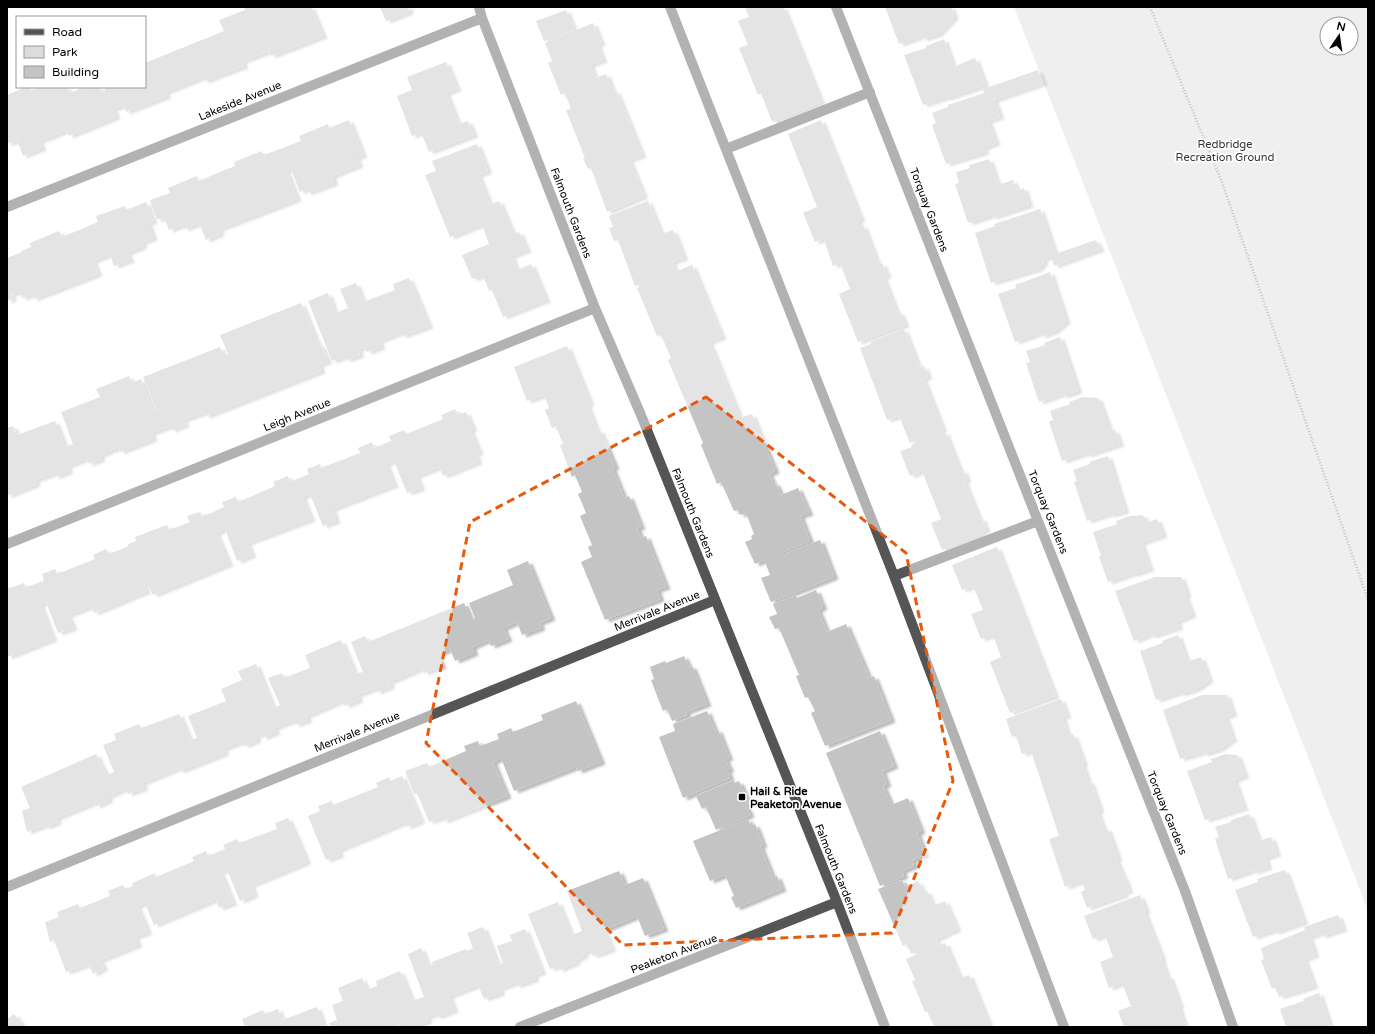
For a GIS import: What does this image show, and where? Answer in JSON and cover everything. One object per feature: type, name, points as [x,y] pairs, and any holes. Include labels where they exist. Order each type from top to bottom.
[{"type":"street","name":"Falmouth Gardens","points":[[479,7],[595,308],[641,415],[837,902],[885,1027]]},
{"type":"street","points":[[670,7],[894,576],[1064,1027]]},
{"type":"street","name":"Torquay Gardens","points":[[836,7],[1185,891],[1233,1027]]},
{"type":"street","name":"Lakeside Avenue","points":[[7,207],[482,18]]},
{"type":"street","points":[[726,148],[870,92]]},
{"type":"street","name":"Leigh Avenue","points":[[7,544],[595,308]]},
{"type":"street","points":[[894,576],[1038,520]]},
{"type":"street","name":"Merrivale Avenue","points":[[7,887],[715,600]]},
{"type":"street","name":"Peaketon Avenue","points":[[520,1027],[837,902]]},
{"type":"path","points":[[1150,7],[1223,185],[1368,600]]},
{"type":"highlighted area","points":[[706,397],[906,553],[953,781],[892,933],[623,945],[426,743],[470,522]]},
{"type":"green space","name":"Redbridge Recreation Ground","points":[[1014,7],[1368,7],[1368,912],[1355,877]]},
{"type":"building","points":[[244,7],[311,7],[323,36],[271,56],[269,51],[242,61],[244,66],[204,81],[203,77],[165,92],[167,96],[126,112],[123,105],[113,109],[116,117],[69,136],[67,130],[39,141],[42,148],[23,156],[17,140],[7,144],[7,95],[24,88],[30,88],[31,91],[38,88],[68,88],[70,93],[82,88],[99,88],[101,93],[105,91],[104,88],[146,88],[146,63],[224,31],[219,20],[245,10]]},
{"type":"building","points":[[380,7],[412,7],[408,9],[409,12],[386,21]]},
{"type":"building","points":[[745,7],[783,7],[821,102],[772,122],[761,93],[758,95],[739,48],[748,45],[738,21],[749,17]]},
{"type":"building","points":[[885,7],[951,7],[954,17],[938,34],[923,39],[922,36],[899,44]]},
{"type":"building","points":[[566,10],[574,30],[544,41],[536,21]]},
{"type":"building","points":[[593,23],[601,43],[597,45],[603,60],[590,65],[595,78],[606,74],[613,92],[616,91],[642,155],[629,160],[644,196],[607,212],[591,168],[588,169],[583,158],[585,158],[566,110],[571,109],[565,93],[561,95],[548,63],[552,61],[545,43]]},
{"type":"building","points":[[944,39],[953,67],[975,58],[985,85],[923,105],[904,55],[926,48],[926,46]]},
{"type":"building","points":[[446,62],[457,89],[446,93],[458,124],[468,121],[474,135],[429,152],[421,132],[412,136],[397,96],[412,90],[407,77]]},
{"type":"building","points":[[1038,70],[1043,83],[994,100],[1000,117],[988,121],[996,143],[983,148],[985,152],[946,164],[932,125],[936,123],[932,113],[948,107],[948,105],[984,93],[983,89]]},
{"type":"building","points":[[349,120],[363,155],[356,158],[359,165],[332,176],[334,183],[307,193],[306,189],[300,192],[291,169],[286,170],[297,199],[219,229],[220,234],[206,240],[199,223],[184,229],[182,225],[169,230],[164,217],[157,220],[150,200],[170,193],[168,188],[197,176],[199,181],[235,166],[234,162],[262,151],[264,155],[301,141],[299,136],[328,124],[329,128]]},
{"type":"building","points":[[821,120],[861,219],[858,220],[859,223],[815,242],[803,213],[817,207],[788,134]]},
{"type":"building","points":[[477,144],[488,171],[478,175],[490,205],[499,201],[513,234],[519,232],[527,250],[511,256],[517,270],[531,264],[546,300],[503,317],[492,290],[489,291],[483,275],[472,279],[462,255],[489,244],[482,224],[450,237],[425,175],[436,171],[432,161]]},
{"type":"building","points":[[989,159],[998,185],[1013,180],[1017,191],[1024,188],[1029,205],[993,217],[992,215],[968,223],[955,184],[959,183],[956,172],[970,168],[969,165]]},
{"type":"building","points":[[648,201],[661,234],[673,230],[684,258],[672,262],[675,270],[635,286],[618,240],[614,241],[609,228],[613,227],[609,216]]},
{"type":"building","points":[[146,202],[153,221],[148,223],[153,238],[142,242],[143,246],[127,253],[130,260],[114,266],[110,254],[93,261],[98,274],[33,299],[32,294],[22,298],[19,291],[11,294],[12,299],[7,301],[7,258],[31,247],[30,243],[59,231],[62,237],[98,222],[96,216],[125,206],[126,210]]},
{"type":"building","points":[[1040,209],[1055,254],[1096,240],[1100,249],[1054,266],[1051,256],[1043,259],[1044,262],[1038,269],[991,283],[975,233],[995,226],[994,224]]},
{"type":"building","points":[[863,225],[878,265],[882,263],[887,275],[883,277],[897,313],[900,312],[905,325],[858,342],[839,294],[850,289],[840,263],[833,266],[824,240]]},
{"type":"building","points":[[692,265],[722,337],[709,342],[740,418],[752,414],[775,471],[769,474],[781,495],[798,488],[809,513],[800,516],[810,541],[755,564],[745,542],[752,539],[751,536],[754,534],[746,513],[740,515],[738,510],[734,511],[721,482],[717,484],[701,445],[703,443],[668,360],[671,358],[661,335],[657,336],[637,288]]},
{"type":"building","points":[[1050,272],[1066,321],[1055,331],[1041,336],[1040,333],[1015,342],[998,294],[1016,288],[1015,285]]},
{"type":"building","points":[[409,278],[429,326],[402,336],[401,332],[379,341],[381,347],[367,352],[365,347],[358,349],[360,355],[346,360],[345,356],[332,361],[308,301],[328,293],[335,313],[348,308],[340,289],[356,283],[363,302],[395,290],[393,284]]},
{"type":"building","points":[[301,303],[318,345],[320,344],[328,361],[319,365],[321,371],[206,416],[204,412],[183,420],[185,425],[171,430],[170,426],[151,433],[153,439],[120,452],[119,447],[100,455],[101,459],[89,464],[87,458],[67,466],[69,471],[55,477],[54,473],[35,480],[36,484],[7,496],[7,428],[13,426],[17,435],[55,421],[65,447],[73,444],[61,412],[100,397],[96,389],[129,376],[132,383],[141,379],[153,411],[156,409],[143,377],[220,347],[223,355],[228,354],[220,335]]},
{"type":"building","points":[[904,329],[919,368],[924,366],[928,377],[923,379],[943,430],[910,443],[899,416],[887,420],[860,348],[871,344],[870,342]]},
{"type":"building","points":[[1060,337],[1078,391],[1063,396],[1062,394],[1039,402],[1026,363],[1030,362],[1026,351],[1045,345],[1044,343]]},
{"type":"building","points":[[567,346],[590,403],[587,405],[597,431],[600,430],[615,467],[612,468],[624,498],[629,496],[641,527],[637,528],[641,538],[646,536],[666,587],[657,590],[660,599],[605,620],[581,562],[592,557],[588,547],[592,545],[580,516],[586,513],[578,494],[582,492],[575,475],[572,477],[560,445],[563,444],[556,426],[552,428],[545,410],[549,408],[544,395],[527,401],[514,367]]},
{"type":"building","points":[[1083,397],[1098,398],[1110,431],[1115,430],[1120,444],[1087,455],[1086,453],[1062,461],[1049,422],[1053,420],[1050,411],[1070,404],[1069,402]]},
{"type":"building","points":[[455,409],[458,415],[466,412],[473,429],[470,430],[479,452],[475,454],[478,462],[443,476],[439,467],[416,476],[421,488],[407,493],[394,461],[386,464],[394,485],[332,509],[336,521],[323,526],[310,494],[302,497],[311,519],[247,543],[252,555],[237,561],[225,529],[216,533],[229,564],[153,595],[147,582],[144,584],[147,591],[94,613],[91,606],[68,615],[73,628],[58,633],[46,602],[40,605],[53,639],[7,657],[7,589],[24,583],[26,587],[44,581],[42,574],[55,569],[57,574],[95,559],[93,555],[106,549],[109,554],[129,546],[127,545],[136,541],[135,537],[167,525],[169,530],[190,522],[187,516],[200,512],[202,516],[211,513],[224,507],[222,502],[236,497],[238,502],[275,486],[273,482],[288,476],[290,482],[309,474],[307,469],[320,464],[321,468],[360,453],[358,448],[372,442],[374,448],[384,444],[391,441],[389,436],[404,430],[406,434],[443,419],[441,415]]},
{"type":"building","points":[[945,432],[960,471],[963,470],[967,480],[964,481],[979,519],[982,518],[986,530],[981,532],[982,534],[942,550],[931,523],[941,519],[922,471],[910,476],[900,451],[912,447],[911,445]]},
{"type":"building","points":[[1108,456],[1125,511],[1087,521],[1074,482],[1077,481],[1073,470],[1090,464],[1089,462]]},
{"type":"building","points":[[1143,515],[1146,523],[1157,519],[1163,535],[1141,543],[1150,569],[1108,582],[1099,557],[1101,556],[1093,532],[1117,524],[1116,521],[1130,516]]},
{"type":"building","points":[[820,540],[834,577],[771,602],[761,578],[770,575],[765,562]]},
{"type":"building","points":[[997,547],[1055,696],[1010,713],[990,662],[1001,657],[993,635],[981,639],[971,614],[983,610],[973,586],[962,590],[952,565]]},
{"type":"building","points":[[528,561],[551,618],[539,623],[541,628],[522,635],[517,622],[503,628],[508,639],[491,646],[488,640],[472,647],[474,653],[455,661],[450,649],[437,654],[442,666],[424,673],[422,668],[389,682],[391,686],[377,692],[375,688],[357,695],[359,700],[345,706],[343,700],[306,716],[308,720],[295,725],[294,720],[274,728],[276,732],[263,738],[261,733],[256,736],[257,740],[244,746],[242,741],[223,749],[225,753],[180,771],[178,768],[142,783],[144,788],[128,794],[126,788],[108,796],[109,800],[96,806],[95,802],[56,818],[58,822],[27,832],[22,811],[30,808],[21,787],[96,754],[106,775],[114,772],[103,745],[116,740],[114,734],[139,724],[141,728],[179,714],[190,740],[197,738],[188,716],[226,701],[221,689],[242,680],[238,671],[256,664],[273,708],[276,707],[280,705],[268,678],[282,673],[284,678],[310,668],[305,655],[341,640],[355,674],[363,672],[351,642],[365,636],[368,642],[464,603],[471,620],[475,618],[469,603],[513,585],[507,570]]},
{"type":"building","points":[[1155,577],[1181,577],[1187,595],[1185,596],[1192,615],[1177,621],[1179,627],[1152,636],[1151,634],[1134,641],[1115,591]]},
{"type":"building","points":[[816,590],[823,607],[818,610],[827,632],[846,624],[869,678],[874,676],[891,720],[825,746],[811,713],[815,711],[808,697],[805,698],[796,676],[799,675],[779,628],[775,629],[769,617],[777,614],[773,604],[796,595],[797,598]]},
{"type":"building","points":[[1178,635],[1187,662],[1201,657],[1209,680],[1196,689],[1181,694],[1180,692],[1156,700],[1140,651],[1163,643],[1162,641]]},
{"type":"building","points":[[684,656],[689,667],[692,666],[707,704],[686,712],[687,715],[672,721],[667,709],[663,711],[651,680],[654,679],[650,667]]},
{"type":"building","points":[[1202,695],[1227,695],[1233,714],[1225,717],[1233,739],[1219,749],[1180,759],[1163,710]]},
{"type":"building","points":[[1061,699],[1067,716],[1062,717],[1068,736],[1073,734],[1084,764],[1082,764],[1088,782],[1090,781],[1100,810],[1097,811],[1104,830],[1107,828],[1118,858],[1116,859],[1129,891],[1123,893],[1124,895],[1087,908],[1081,892],[1085,890],[1082,881],[1065,887],[1049,839],[1059,836],[1031,751],[1022,754],[1016,736],[1012,737],[1006,719]]},
{"type":"building","points":[[576,701],[601,762],[578,771],[576,767],[514,791],[501,758],[493,762],[507,796],[444,821],[442,817],[429,822],[417,793],[414,794],[405,771],[427,763],[429,767],[466,751],[464,746],[478,741],[480,746],[499,739],[497,734],[511,728],[513,732],[543,720],[541,715]]},
{"type":"building","points":[[707,711],[715,731],[718,730],[729,758],[725,759],[730,770],[727,770],[730,778],[683,798],[659,737],[675,731],[673,724]]},
{"type":"building","points":[[880,731],[894,766],[882,771],[887,784],[883,786],[891,805],[908,798],[921,831],[917,833],[925,855],[912,860],[914,866],[902,871],[904,876],[880,886],[826,753]]},
{"type":"building","points":[[1225,754],[1237,755],[1245,776],[1234,780],[1244,808],[1205,820],[1187,771],[1212,762],[1211,759]]},
{"type":"building","points":[[402,776],[421,821],[407,827],[405,822],[338,850],[340,855],[326,860],[308,816],[320,811],[318,806],[332,801],[333,805],[378,787],[376,783],[389,777],[390,781]]},
{"type":"building","points":[[734,780],[735,783],[739,781],[749,804],[746,805],[750,815],[716,830],[706,807],[702,809],[696,796]]},
{"type":"building","points":[[1249,814],[1259,841],[1271,837],[1277,854],[1265,858],[1268,867],[1254,872],[1253,870],[1228,879],[1215,839],[1219,837],[1215,827]]},
{"type":"building","points":[[288,818],[307,862],[251,885],[254,895],[240,901],[227,870],[220,872],[233,903],[219,908],[216,899],[154,925],[145,903],[137,906],[148,932],[135,937],[138,945],[100,960],[104,968],[93,974],[89,964],[66,972],[54,940],[50,942],[45,922],[59,917],[57,912],[78,904],[80,908],[110,896],[108,891],[123,885],[125,889],[133,886],[132,883],[155,873],[156,877],[194,861],[192,857],[206,851],[208,856],[225,849],[223,845],[237,839],[239,843],[277,829],[275,823]]},
{"type":"building","points":[[748,819],[751,826],[755,824],[763,845],[760,846],[773,878],[777,876],[782,889],[736,908],[731,897],[734,896],[725,875],[710,881],[693,841]]},
{"type":"building","points":[[1285,870],[1304,922],[1275,932],[1274,930],[1253,937],[1235,890],[1258,882],[1257,879]]},
{"type":"building","points":[[619,871],[625,885],[643,878],[664,929],[645,936],[637,916],[604,930],[612,949],[593,956],[590,950],[583,953],[584,956],[575,960],[577,962],[559,970],[558,966],[550,969],[528,914],[558,902],[571,935],[582,931],[567,891]]},
{"type":"building","points":[[902,880],[905,887],[918,881],[923,892],[927,891],[933,906],[945,901],[957,929],[936,939],[937,943],[911,954],[907,944],[903,946],[878,889]]},
{"type":"building","points":[[1140,895],[1146,911],[1144,912],[1162,958],[1161,959],[1167,977],[1169,976],[1180,1006],[1178,1006],[1186,1027],[1124,1027],[1118,1011],[1131,1006],[1122,983],[1109,988],[1100,962],[1113,957],[1105,935],[1093,939],[1084,916]]},
{"type":"building","points":[[1338,915],[1343,929],[1322,936],[1321,933],[1309,937],[1315,955],[1304,959],[1314,986],[1279,997],[1275,987],[1272,989],[1261,960],[1264,959],[1261,948],[1305,930],[1304,927]]},
{"type":"building","points":[[483,927],[498,965],[503,963],[497,946],[512,941],[510,935],[525,929],[542,972],[534,975],[535,979],[516,986],[515,983],[506,986],[499,989],[501,993],[484,999],[478,985],[449,996],[454,1010],[437,1017],[436,1014],[427,1017],[428,1021],[412,1027],[400,1027],[398,1022],[384,1027],[331,1027],[329,1023],[337,1020],[332,1005],[343,1001],[338,988],[362,978],[367,990],[377,986],[376,981],[400,971],[412,1001],[424,997],[408,954],[421,948],[428,966],[433,964],[432,962],[466,949],[467,951],[473,948],[467,933]]},
{"type":"building","points":[[945,943],[960,978],[969,975],[990,1027],[934,1027],[927,1011],[925,1012],[912,981],[915,980],[906,959]]},
{"type":"building","points":[[1319,993],[1330,1027],[1286,1027],[1280,1009],[1304,1001],[1303,999]]},
{"type":"building","points":[[317,1007],[324,1027],[245,1027],[242,1019],[263,1010],[265,1014],[278,1009],[282,1020]]},
{"type":"building","points":[[14,1014],[24,1027],[7,1027],[7,1019]]},
{"type":"place","name":"Hail & Ride Peaketon Avenue","points":[[742,797]]}]
